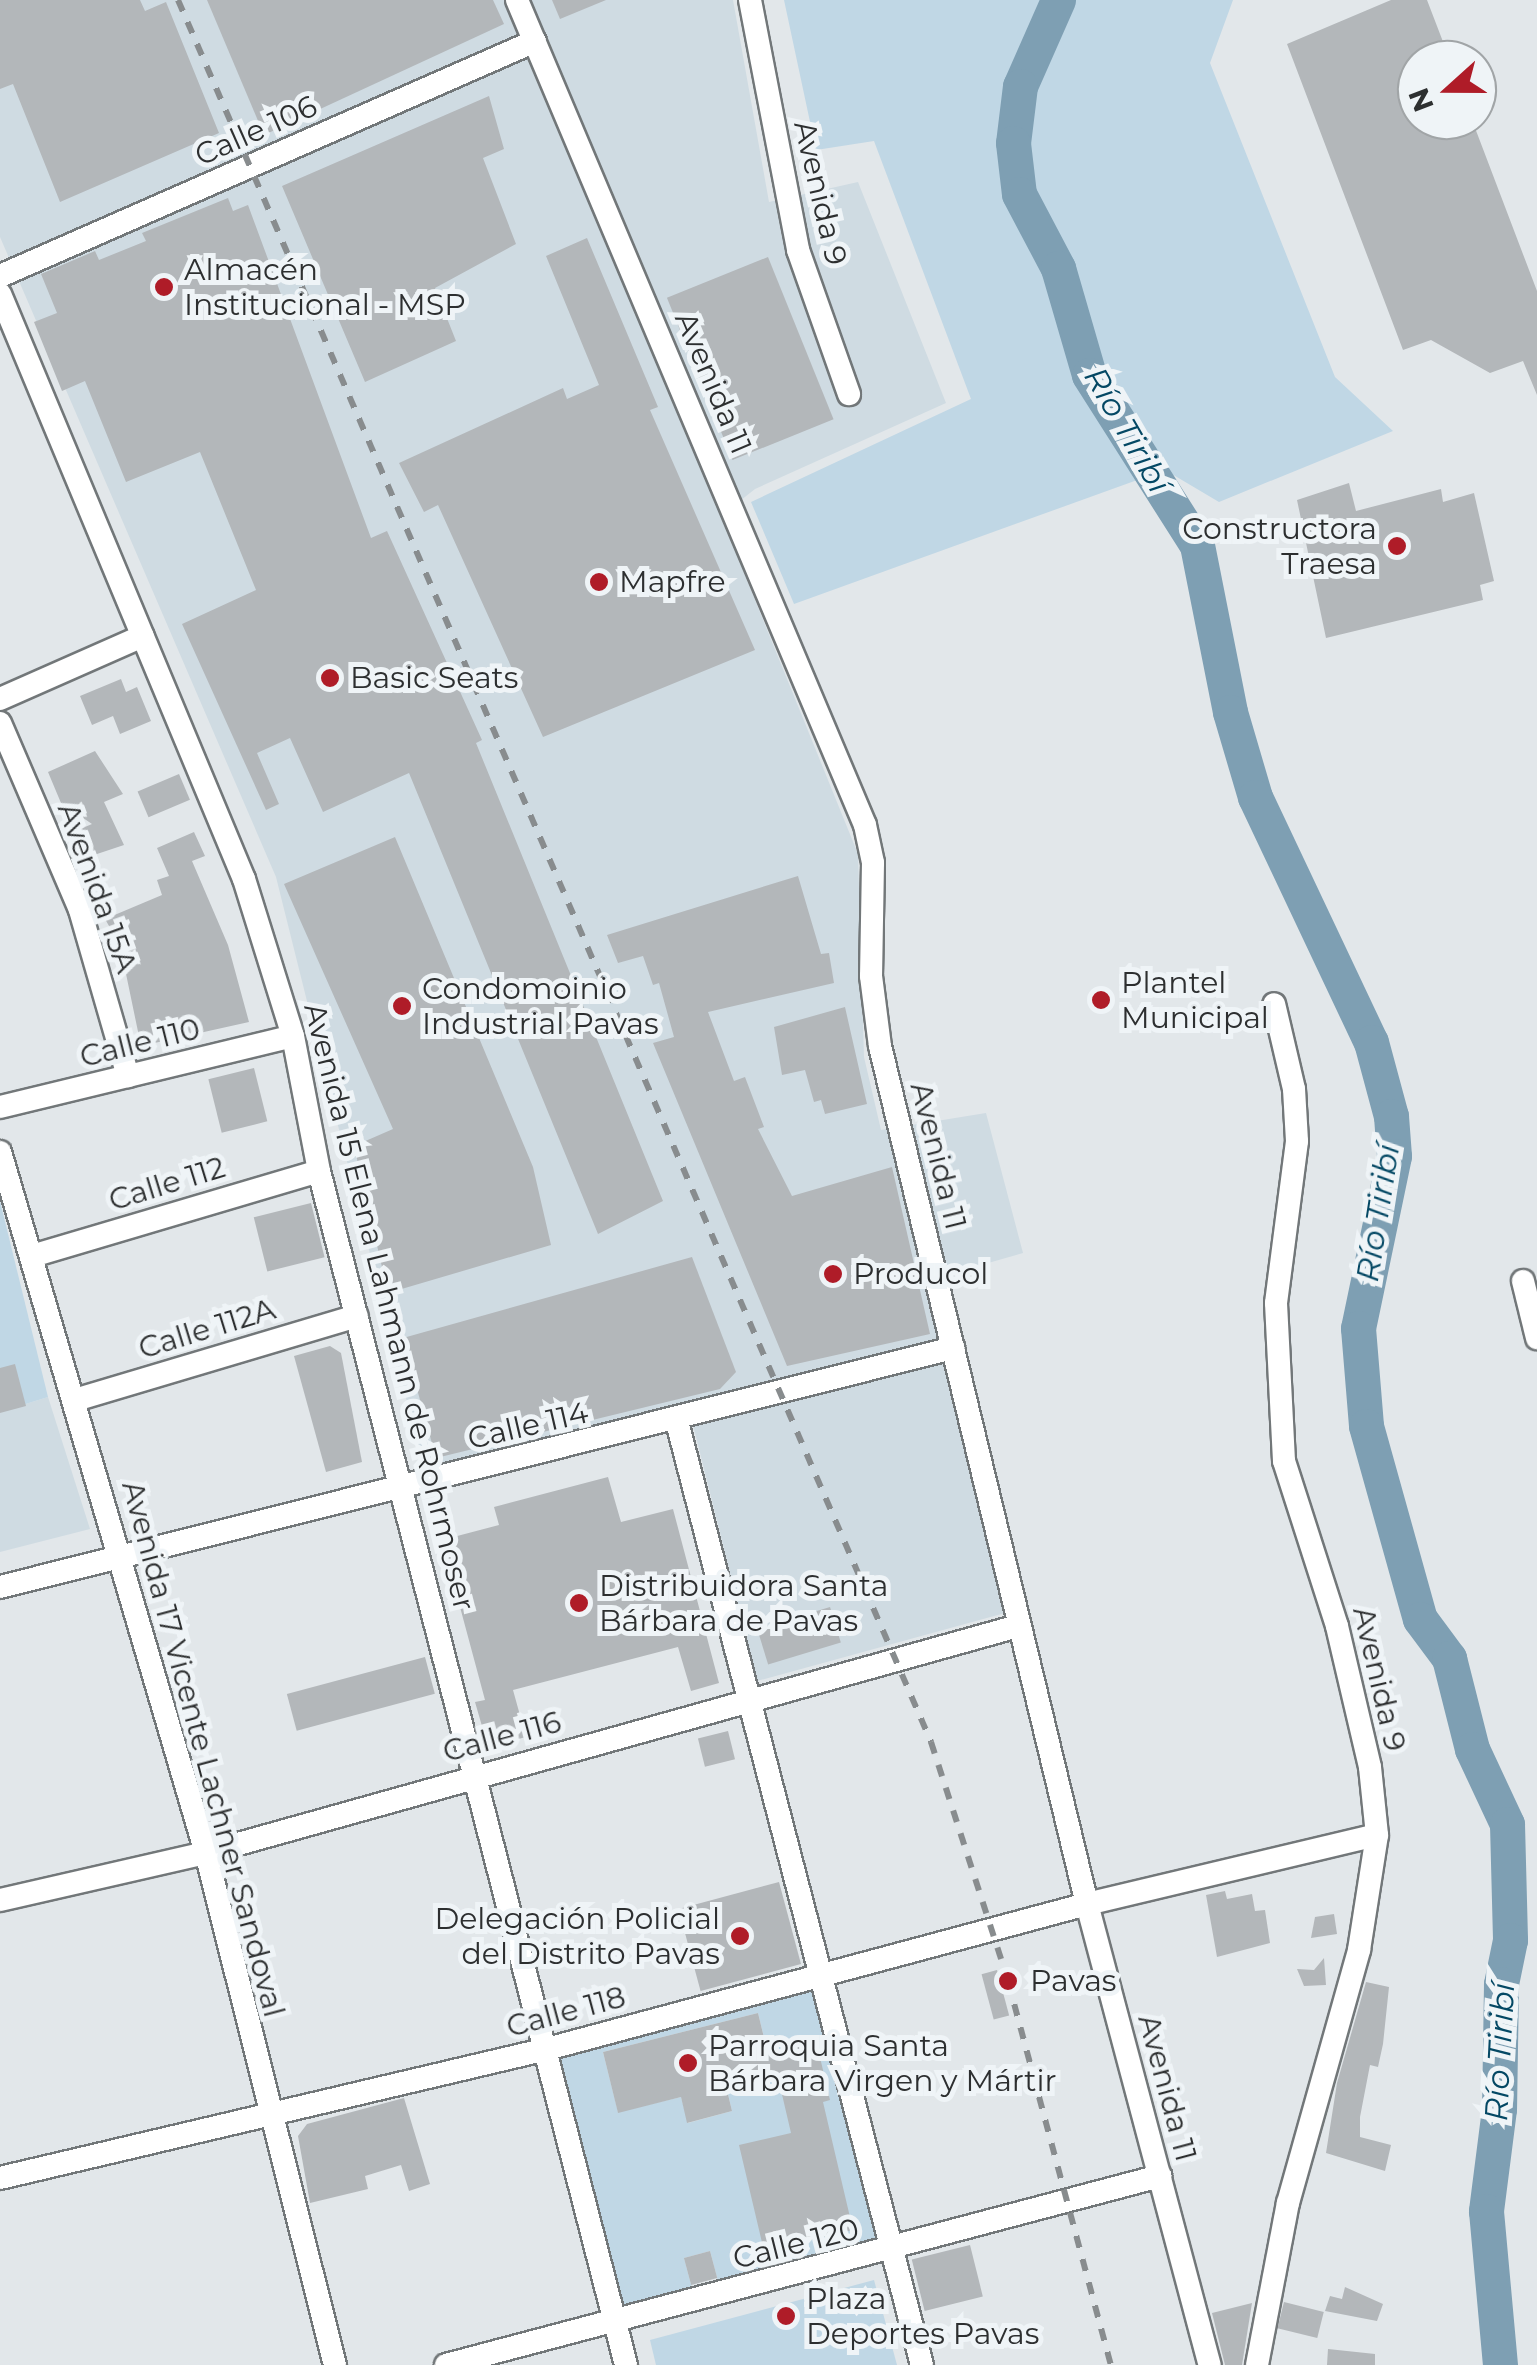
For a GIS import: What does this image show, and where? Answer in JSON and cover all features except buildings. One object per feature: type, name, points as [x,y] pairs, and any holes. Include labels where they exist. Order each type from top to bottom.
[{"type":"street","name":"Avenida 11","points":[[517,0],[865,825],[874,863],[874,1010],[1018,1626],[1087,1904],[1210,2365]]},
{"type":"street","name":"Avenida 9","points":[[750,0],[798,250],[848,394]]},
{"type":"street","name":"Calle 106","points":[[0,276],[535,41]]},
{"type":"street","name":"Avenida 15 Elena Lahmann de Rohrmoser","points":[[0,294],[244,878],[294,1036],[319,1171],[626,2365]]},
{"type":"street","points":[[0,699],[143,636]]},
{"type":"street","name":"Avenida 15A","points":[[0,724],[80,910],[128,1076]]},
{"type":"street","name":"Avenida 9","points":[[1257,2365],[1288,2203],[1360,1950],[1377,1835],[1370,1768],[1337,1626],[1284,1460],[1276,1303],[1297,1141],[1294,1089],[1274,1004]]},
{"type":"street","name":"Calle 110","points":[[0,1108],[294,1036]]},
{"type":"street","name":"Avenida 17 Vicente Lachner Sandoval","points":[[0,1152],[206,1853],[335,2365]]},
{"type":"street","name":"Calle 112","points":[[32,1256],[319,1171]]},
{"type":"street","points":[[1522,1281],[1537,1338]]},
{"type":"street","name":"Calle 112A","points":[[75,1400],[357,1316]]},
{"type":"street","name":"Calle 114","points":[[0,1588],[677,1422],[954,1348]]},
{"type":"street","points":[[677,1422],[748,1701],[824,1975],[922,2365]]},
{"type":"street","name":"Calle 116","points":[[0,1900],[206,1853],[475,1774],[1018,1626]]},
{"type":"street","name":"Calle 118","points":[[0,2178],[547,2049],[1087,1904],[1377,1835]]},
{"type":"street","name":"Calle 120","points":[[446,2365],[893,2250],[1160,2176]]},
{"type":"shaded area","points":[[0,0],[733,0],[769,202],[858,182],[946,403],[755,489],[721,516],[858,854],[864,1057],[881,1130],[986,1113],[1023,1253],[925,1281],[1005,1613],[757,1681],[689,1409],[427,1482],[276,877],[0,237]]},
{"type":"shaded area","points":[[784,0],[1233,0],[1210,63],[1335,377],[1393,431],[1219,502],[1165,470],[794,604],[751,502],[971,399],[874,141],[816,150]]},
{"type":"shaded area","points":[[0,1201],[48,1397],[0,1412]]},
{"type":"shaded area","points":[[48,1397],[90,1529],[0,1552],[0,1412]]},
{"type":"shaded area","points":[[818,1990],[881,2240],[718,2281],[710,2251],[684,2258],[692,2288],[623,2305],[560,2059]],"holes":[[[758,2013],[773,2074],[726,2086],[732,2111],[688,2123],[681,2097],[618,2112],[603,2052]]]},
{"type":"shaded area","name":"Plaza Deportes Pavas","points":[[874,2280],[897,2365],[656,2365],[650,2340]]},
{"type":"waterway","name":"Río Tiribí","points":[[1058,0],[1020,86],[1013,143],[1019,194],[1058,268],[1089,375],[1197,545],[1230,712],[1255,797],[1371,1042],[1391,1116],[1394,1156],[1358,1328],[1366,1426],[1420,1619],[1449,1658],[1472,1749],[1507,1824],[1510,1940],[1501,1984],[1499,2109],[1486,2211],[1500,2365]]},
{"type":"railway","points":[[178,0],[931,1742],[1008,1981],[1111,2365]]},
{"type":"place","name":"Almacén Institucional - MSP","points":[[164,287]]},
{"type":"place","name":"Constructora Traesa","points":[[1397,546]]},
{"type":"place","name":"Mapfre","points":[[599,582]]},
{"type":"place","name":"Basic Seats","points":[[330,678]]},
{"type":"place","name":"Plantel Municipal","points":[[1101,1000]]},
{"type":"place","name":"Condomoinio Industrial Pavas","points":[[402,1006]]},
{"type":"place","name":"Producol","points":[[833,1274]]},
{"type":"place","name":"Distribuidora Santa Bárbara de Pavas","points":[[579,1603]]},
{"type":"place","name":"Delegación Policial del Distrito Pavas","points":[[740,1936]]},
{"type":"place","name":"Pavas","points":[[1008,1981]]},
{"type":"place","name":"Parroquia Santa Bárbara Virgen y Mártir","points":[[688,2063]]},
{"type":"place","name":"Plaza Deportes Pavas","points":[[786,2316]]}]
